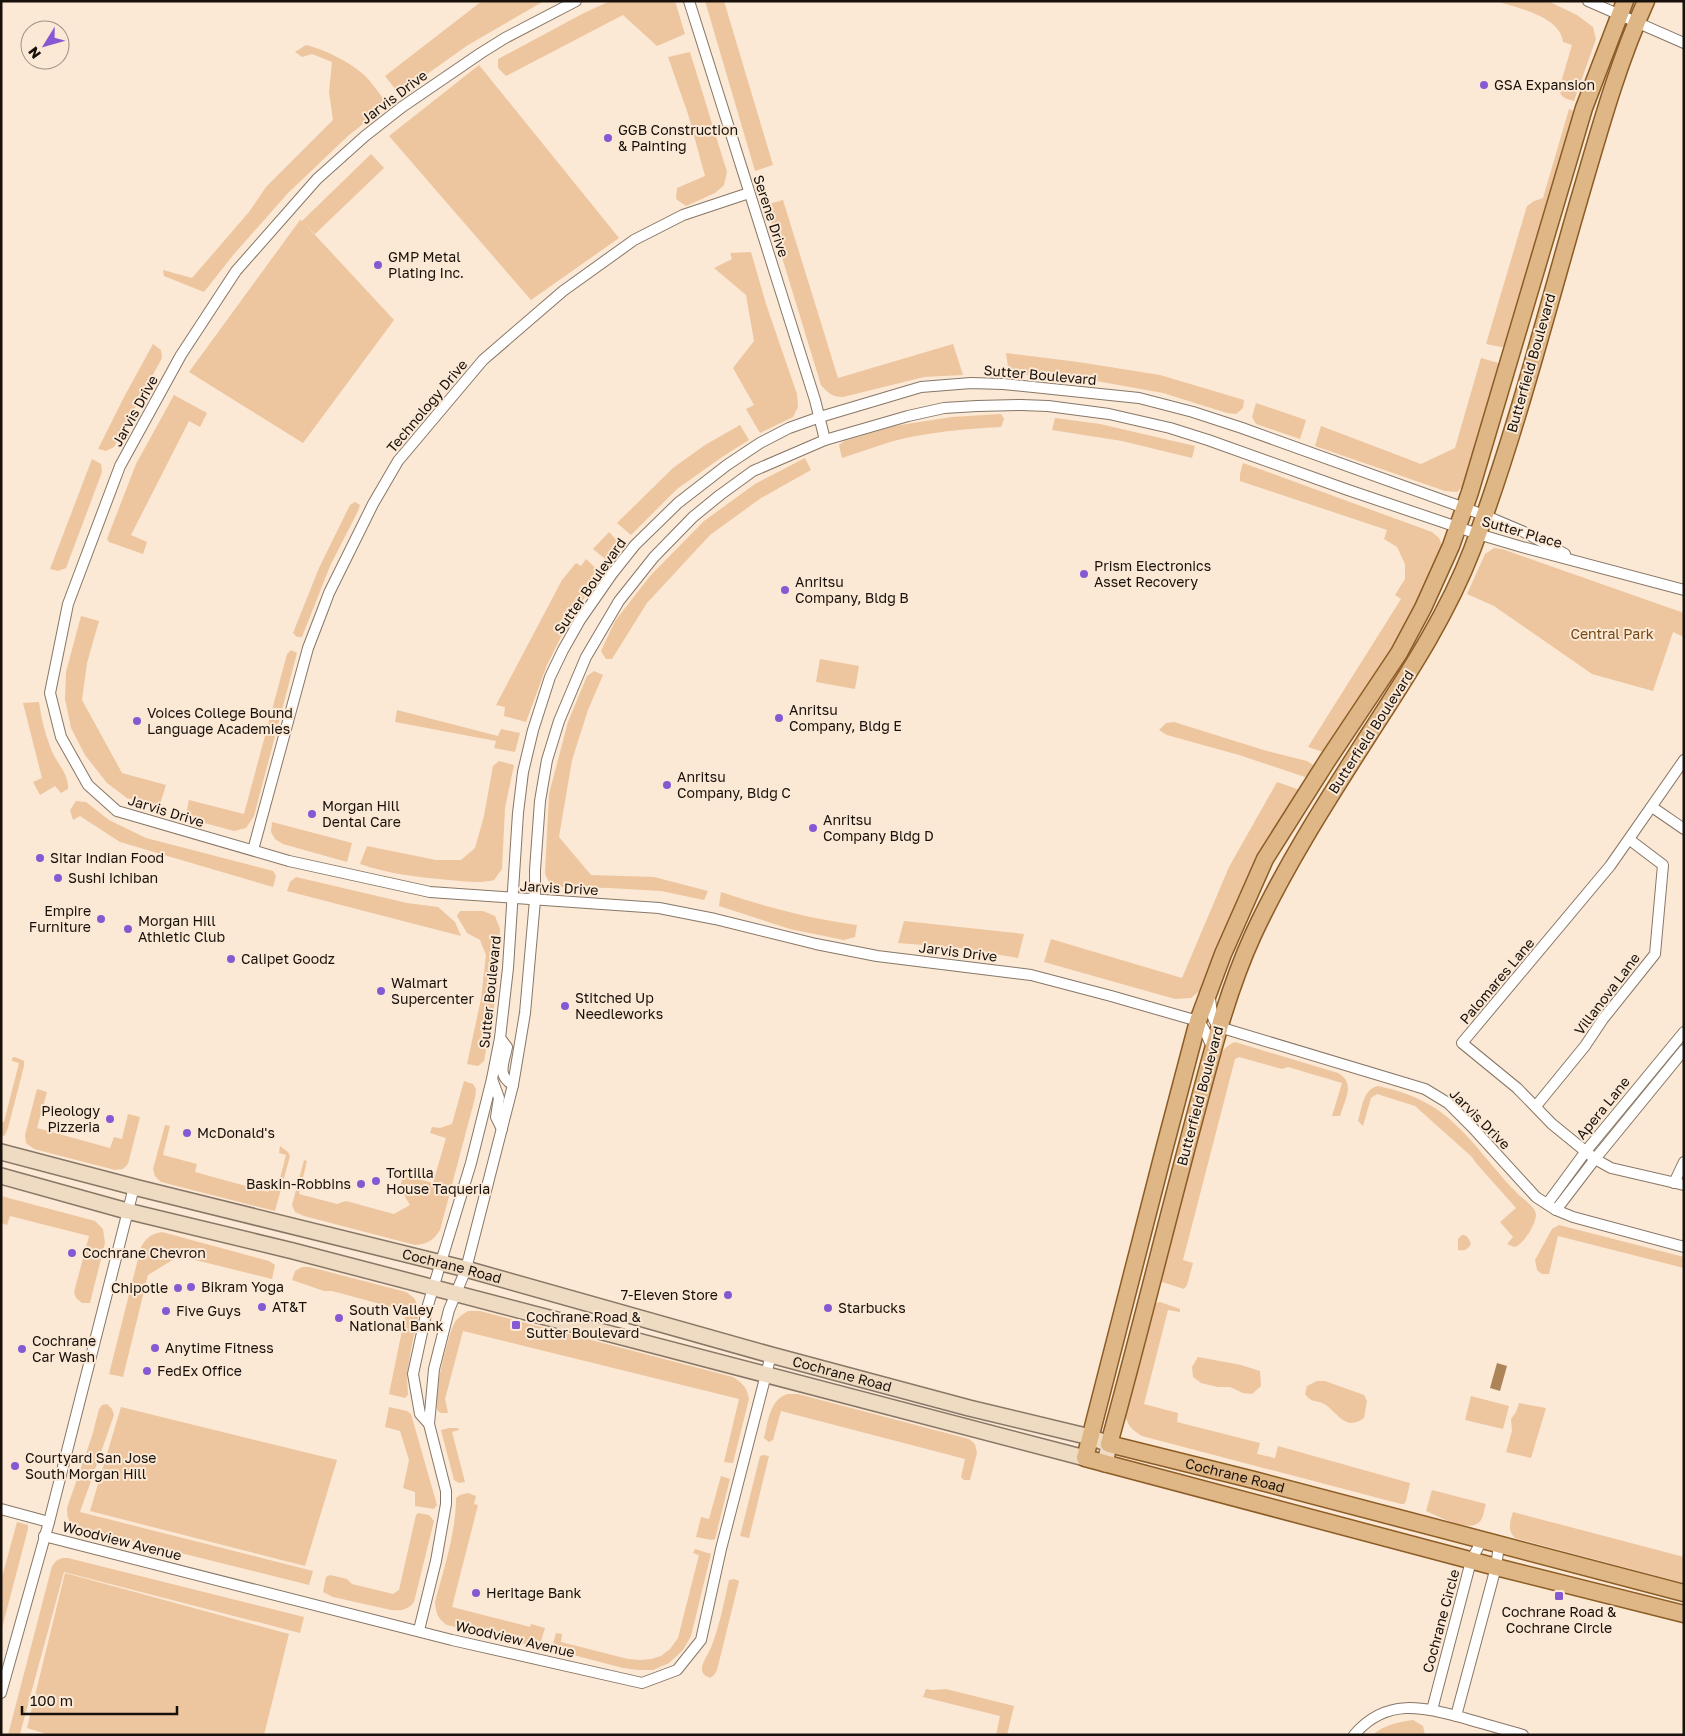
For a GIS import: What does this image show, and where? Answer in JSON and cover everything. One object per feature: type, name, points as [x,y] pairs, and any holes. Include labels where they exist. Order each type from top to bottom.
[{"type":"main road","name":"Butterfield Boulevard","points":[[1105,1464],[1213,1048],[1228,997],[1251,938],[1300,842],[1410,671],[1453,594],[1478,534],[1522,396],[1607,102],[1646,1]]},
{"type":"main road","name":"Butterfield Boulevard","points":[[1085,1458],[1198,1021],[1235,926],[1265,859],[1327,761],[1399,654],[1427,599],[1458,527],[1465,509],[1584,108],[1622,8]]},
{"type":"main road","name":"Cochrane Road","points":[[1,1152],[466,1269],[771,1355],[1684,1593]]},
{"type":"main road","name":"Cochrane Road","points":[[1,1176],[127,1211],[293,1251],[1496,1567],[1684,1614]]},
{"type":"street","name":"Jarvis Drive","points":[[576,1],[481,52],[402,107],[365,136],[317,179],[236,271],[181,355],[120,466],[68,604],[50,693],[61,738],[88,785],[117,811],[298,863],[430,892],[660,908],[876,956],[1031,975],[1198,1021]]},
{"type":"street","name":"Serene Drive","points":[[689,1],[820,417],[825,440]]},
{"type":"street","points":[[1588,1],[1622,8],[1638,22],[1684,43]]},
{"type":"street","name":"Technology Drive","points":[[252,850],[308,648],[329,593],[398,461],[483,360],[562,291],[634,240],[683,215],[749,194]]},
{"type":"street","name":"Sutter Boulevard","points":[[429,1424],[420,1414],[413,1374],[433,1289],[471,1163],[500,1038],[508,968],[518,813],[529,743],[550,677],[580,620],[635,544],[678,503],[726,464],[789,428],[921,387],[1003,384],[1139,398],[1193,412],[1465,509]]},
{"type":"street","name":"Sutter Boulevard","points":[[419,1630],[436,1561],[446,1504],[446,1491],[429,1424],[434,1369],[449,1310],[466,1269],[513,1085],[525,1013],[535,900],[540,800],[547,760],[559,721],[586,657],[619,601],[654,557],[693,517],[753,471],[825,440],[908,416],[944,408],[1021,405],[1109,414],[1170,428],[1458,527]]},
{"type":"street","name":"Sutter Place","points":[[1465,509],[1524,532],[1580,562]]},
{"type":"street","name":"Sutter Place","points":[[1458,527],[1522,547],[1684,590]]},
{"type":"street","name":"Palomares Lane","points":[[1679,1184],[1611,1168],[1595,1159],[1552,1124],[1517,1088],[1462,1043],[1571,915],[1630,840],[1684,760]]},
{"type":"street","points":[[1652,807],[1684,829]]},
{"type":"street","name":"Villanova Lane","points":[[1536,1106],[1585,1046],[1603,1018],[1655,954],[1663,865],[1630,840]]},
{"type":"street","points":[[1209,993],[1212,1018],[1219,1027]]},
{"type":"street","points":[[1198,1021],[1205,1030],[1206,1037],[1213,1048]]},
{"type":"street","name":"Jarvis Drive","points":[[1219,1027],[1426,1089],[1437,1095],[1472,1127],[1536,1197],[1556,1210],[1573,1217],[1684,1247]]},
{"type":"street","name":"Apera Lane","points":[[1547,1204],[1586,1151],[1684,1032]]},
{"type":"street","points":[[500,1038],[507,1047],[502,1071],[503,1076],[506,1081],[513,1085]]},
{"type":"street","name":"Apera Lane","points":[[1556,1210],[1684,1050]]},
{"type":"street","points":[[492,1079],[499,1098],[496,1117],[502,1129]]},
{"type":"street","points":[[1679,1184],[1684,1162]]},
{"type":"street","points":[[1,1693],[49,1522],[134,1186]]},
{"type":"street","name":"Woodview Avenue","points":[[44,1536],[419,1630],[452,1640],[642,1683],[678,1670],[701,1640],[721,1549],[771,1355]]},
{"type":"street","name":"Woodview Avenue","points":[[1,1509],[49,1522]]},
{"type":"street","name":"Cochrane Circle","points":[[1432,1710],[1471,1560],[1482,1540]]},
{"type":"street","points":[[1456,1716],[1496,1567],[1499,1545]]},
{"type":"street","points":[[1354,1735],[1367,1722],[1384,1713],[1410,1707],[1432,1710],[1523,1735]]},
{"type":"green space","points":[[482,1],[544,1],[468,45],[399,94],[385,76]]},
{"type":"green space","points":[[610,1],[675,1],[685,34],[657,46],[623,15],[506,76],[498,68],[498,59]]},
{"type":"green space","points":[[705,1],[724,1],[773,165],[755,171]]},
{"type":"green space","points":[[1496,1],[1548,1],[1577,15],[1593,27],[1596,39],[1574,101],[1564,98],[1559,89],[1572,45],[1563,42],[1560,33],[1546,19],[1526,10]]},
{"type":"green space","points":[[306,45],[331,54],[356,68],[369,80],[386,102],[376,114],[349,135],[288,193],[234,254],[204,292],[164,276],[163,270],[192,278],[249,212],[266,187],[333,120],[329,92],[332,62],[312,54],[302,57],[295,52]]},
{"type":"green space","points":[[690,52],[727,172],[724,185],[715,193],[686,206],[676,199],[677,188],[705,176],[688,114],[668,57]]},
{"type":"green space","points":[[479,65],[619,238],[531,300],[389,136]]},
{"type":"green space","points":[[1569,109],[1574,111],[1508,344],[1506,348],[1486,344],[1527,206],[1543,198]]},
{"type":"green space","points":[[371,154],[384,168],[315,234],[303,222],[394,320],[303,443],[189,372],[300,220],[302,221]]},
{"type":"green space","points":[[783,200],[838,378],[953,344],[963,375],[924,377],[843,397],[830,394],[821,385],[766,205]]},
{"type":"green space","points":[[751,252],[766,304],[797,394],[798,407],[793,417],[760,433],[746,409],[754,405],[733,368],[754,341],[746,295],[714,268],[732,259],[730,253]]},
{"type":"green space","points":[[153,344],[161,350],[162,358],[114,447],[106,451],[98,449],[123,399]]},
{"type":"green space","points":[[1006,353],[1160,375],[1244,400],[1243,408],[1236,414],[1227,413],[1163,393],[1085,379],[1019,374],[1011,372],[1008,367]]},
{"type":"green space","points":[[1481,358],[1502,364],[1466,483],[1457,492],[1445,491],[1315,446],[1321,426],[1421,464],[1455,448]]},
{"type":"green space","points":[[174,395],[207,413],[200,427],[189,421],[131,535],[147,542],[143,554],[109,542],[107,539],[136,464]]},
{"type":"green space","points":[[1256,403],[1306,420],[1300,439],[1256,424],[1252,417]]},
{"type":"green space","points":[[1001,414],[1004,419],[1001,427],[931,433],[890,442],[842,458],[839,445],[844,441],[894,426],[952,417]]},
{"type":"green space","points":[[1055,418],[1100,424],[1195,446],[1192,458],[1122,441],[1052,430]]},
{"type":"green space","points":[[740,425],[749,440],[677,489],[631,535],[617,523],[673,468],[705,445]]},
{"type":"green space","points":[[805,458],[811,470],[761,498],[710,535],[647,603],[612,659],[606,659],[601,651],[615,621],[650,576],[704,521],[755,484]]},
{"type":"green space","points":[[92,459],[101,464],[102,472],[66,568],[58,571],[50,569]]},
{"type":"green space","points":[[1243,463],[1432,532],[1439,538],[1443,548],[1409,624],[1326,753],[1308,747],[1401,599],[1395,595],[1405,579],[1405,564],[1397,547],[1384,539],[1387,530],[1240,481]]},
{"type":"green space","points":[[355,502],[360,505],[358,511],[330,566],[302,637],[297,637],[293,633],[319,568],[350,505]]},
{"type":"green space","points":[[609,532],[622,546],[609,562],[593,549]]},
{"type":"green space","name":"Central Park","points":[[1494,548],[1502,549],[1684,613],[1684,637],[1673,632],[1653,691],[1592,674],[1494,606],[1467,594],[1485,554]]},
{"type":"green space","points":[[586,559],[602,574],[572,615],[547,665],[526,722],[504,716],[505,707],[496,705],[562,580],[576,563],[581,566]]},
{"type":"green space","points":[[81,616],[99,621],[87,663],[82,700],[122,773],[166,785],[159,807],[127,798],[107,783],[85,755],[71,728],[65,699],[66,672]]},
{"type":"green space","points":[[291,650],[297,653],[254,816],[246,828],[234,831],[190,819],[186,814],[189,800],[244,814],[287,654]]},
{"type":"green space","points":[[820,659],[859,666],[855,689],[816,682]]},
{"type":"green space","points":[[594,671],[603,675],[588,710],[572,760],[559,837],[591,875],[654,877],[708,891],[704,900],[661,891],[561,887],[550,884],[545,874],[549,794],[568,722],[587,676]]},
{"type":"green space","points":[[39,702],[49,743],[68,783],[68,789],[61,793],[55,786],[40,795],[33,782],[42,778],[23,703]]},
{"type":"green space","points":[[397,710],[498,736],[501,729],[520,733],[515,752],[494,748],[496,741],[395,722]]},
{"type":"green space","points":[[1174,722],[1267,751],[1307,761],[1313,765],[1312,774],[1305,777],[1239,755],[1167,735],[1159,730],[1166,723]]},
{"type":"green space","points":[[499,761],[514,765],[505,808],[502,869],[494,880],[471,882],[426,878],[393,873],[360,864],[367,846],[436,860],[461,860],[475,848],[484,816],[493,766]]},
{"type":"green space","points":[[1277,782],[1300,790],[1243,889],[1221,937],[1202,989],[1191,998],[1175,999],[1044,962],[1051,939],[1182,978],[1229,867]]},
{"type":"green space","points":[[76,801],[86,802],[109,820],[146,838],[273,871],[276,876],[273,887],[120,842],[80,816],[73,820],[70,810]]},
{"type":"green space","points":[[272,822],[352,843],[347,862],[283,844],[275,839],[271,832]]},
{"type":"green space","points":[[296,877],[407,903],[438,907],[455,922],[461,936],[287,891],[290,882]]},
{"type":"green space","points":[[721,892],[788,912],[857,925],[855,937],[844,940],[790,929],[719,906]]},
{"type":"green space","points":[[460,911],[483,911],[495,916],[500,929],[497,991],[484,1061],[478,1066],[467,1064],[481,999],[486,955],[480,940],[467,933],[457,916]]},
{"type":"green space","points":[[904,921],[1024,934],[1018,958],[960,948],[898,943]]},
{"type":"green space","points":[[1235,1042],[1338,1073],[1347,1082],[1348,1092],[1340,1116],[1332,1116],[1342,1083],[1288,1067],[1282,1069],[1239,1057],[1235,1059],[1183,1260],[1193,1263],[1187,1285],[1184,1289],[1162,1282],[1161,1277],[1216,1066],[1222,1051]]},
{"type":"green space","points":[[15,1057],[24,1061],[24,1066],[8,1128],[5,1135],[1,1137],[1,1122],[4,1122],[19,1063],[12,1061],[12,1058]]},
{"type":"green space","points":[[464,1081],[473,1084],[476,1089],[475,1098],[440,1230],[433,1239],[423,1244],[415,1245],[295,1212],[292,1205],[304,1160],[307,1161],[299,1194],[337,1204],[346,1201],[394,1214],[410,1205],[400,1188],[403,1175],[433,1183],[446,1138],[430,1133],[432,1127],[440,1128],[452,1124]]},
{"type":"green space","points":[[1378,1086],[1414,1097],[1446,1116],[1506,1182],[1531,1206],[1535,1211],[1535,1220],[1530,1232],[1522,1242],[1514,1247],[1507,1244],[1513,1237],[1500,1222],[1516,1208],[1472,1157],[1415,1106],[1377,1094],[1371,1098],[1363,1126],[1358,1121],[1366,1095]]},
{"type":"green space","points":[[37,1089],[47,1092],[37,1128],[110,1148],[114,1137],[122,1139],[128,1114],[140,1117],[128,1164],[123,1169],[115,1170],[34,1149],[26,1143],[25,1135]]},
{"type":"green space","points":[[165,1125],[170,1126],[163,1155],[197,1164],[195,1172],[268,1192],[270,1184],[278,1186],[286,1155],[279,1153],[280,1146],[288,1152],[290,1156],[275,1211],[161,1182],[155,1176],[153,1169]]},
{"type":"green space","points":[[1,1196],[95,1221],[103,1229],[105,1243],[90,1303],[82,1303],[76,1298],[74,1292],[89,1236],[10,1216],[7,1225],[1,1223]]},
{"type":"green space","points":[[1559,1225],[1684,1257],[1684,1268],[1558,1236],[1549,1274],[1542,1274],[1537,1270],[1535,1260],[1552,1229]]},
{"type":"green space","points":[[162,1232],[269,1261],[275,1265],[272,1279],[179,1256],[148,1275],[123,1377],[109,1374],[141,1247],[150,1236]]},
{"type":"green space","points":[[1462,1235],[1469,1239],[1471,1244],[1466,1250],[1458,1250],[1458,1239]]},
{"type":"green space","points":[[302,1267],[310,1267],[406,1292],[414,1298],[420,1309],[407,1376],[408,1395],[405,1398],[389,1394],[406,1311],[332,1291],[324,1291],[292,1280],[295,1271]]},
{"type":"green space","points":[[1160,1302],[1180,1309],[1180,1312],[1168,1310],[1144,1404],[1178,1413],[1177,1422],[1260,1443],[1257,1454],[1275,1458],[1278,1446],[1410,1483],[1404,1504],[1142,1436],[1135,1432],[1130,1427],[1125,1414],[1154,1307],[1156,1303]]},
{"type":"green space","points":[[468,1311],[480,1311],[733,1377],[744,1386],[749,1399],[733,1463],[724,1462],[739,1399],[463,1331],[445,1399],[448,1413],[439,1412],[436,1403],[437,1393],[441,1367],[451,1330],[460,1316]]},
{"type":"green space","points":[[1198,1357],[1241,1365],[1260,1371],[1261,1386],[1252,1394],[1243,1393],[1230,1387],[1218,1387],[1201,1383],[1193,1377],[1192,1367]]},
{"type":"green space","points":[[1317,1381],[1325,1381],[1364,1395],[1367,1401],[1364,1418],[1358,1422],[1347,1422],[1323,1403],[1310,1399],[1305,1394],[1307,1386]]},
{"type":"green space","points":[[787,1394],[798,1394],[969,1439],[975,1444],[977,1453],[970,1480],[964,1480],[961,1477],[965,1459],[781,1411],[773,1440],[769,1442],[764,1438],[770,1413],[776,1402]]},
{"type":"green space","points":[[1471,1396],[1509,1406],[1503,1429],[1465,1420]]},
{"type":"green space","points":[[1519,1403],[1546,1408],[1531,1458],[1506,1452],[1512,1431],[1511,1419]]},
{"type":"green space","points":[[107,1404],[112,1409],[114,1415],[80,1512],[313,1571],[309,1585],[73,1525],[68,1519],[67,1508],[92,1436],[99,1409],[102,1405]]},
{"type":"green space","points":[[121,1407],[337,1460],[305,1566],[90,1511]]},
{"type":"green space","points":[[389,1407],[407,1411],[411,1414],[437,1505],[434,1509],[415,1506],[415,1492],[403,1488],[409,1460],[400,1431],[385,1427]]},
{"type":"green space","points":[[458,1428],[459,1430],[452,1432],[465,1482],[459,1483],[454,1480],[441,1430]]},
{"type":"green space","points":[[760,1456],[769,1456],[749,1538],[740,1536]]},
{"type":"green space","points":[[721,1476],[730,1479],[715,1539],[696,1537],[701,1517],[709,1519]]},
{"type":"green space","points":[[1432,1490],[1486,1504],[1481,1520],[1477,1524],[1470,1526],[1463,1525],[1426,1511]]},
{"type":"green space","points":[[468,1493],[476,1496],[474,1504],[478,1505],[452,1607],[530,1627],[531,1624],[545,1628],[540,1644],[537,1647],[447,1625],[438,1616],[435,1602],[452,1537],[456,1498]]},
{"type":"green space","points":[[1513,1512],[1684,1557],[1684,1583],[1515,1538],[1510,1529]]},
{"type":"green space","points":[[418,1513],[429,1515],[434,1521],[414,1602],[409,1607],[401,1610],[391,1610],[333,1597],[323,1592],[326,1577],[330,1575],[347,1579],[352,1584],[393,1594],[399,1590]]},
{"type":"green space","points":[[17,1522],[28,1525],[28,1529],[1,1632],[1,1581]]},
{"type":"green space","points":[[695,1549],[711,1554],[691,1636],[683,1650],[669,1663],[653,1670],[638,1670],[623,1668],[554,1650],[553,1644],[556,1633],[562,1634],[561,1642],[628,1659],[651,1659],[661,1656],[670,1649],[678,1638],[699,1555],[693,1553]]},
{"type":"green space","points":[[62,1558],[304,1617],[300,1633],[64,1572],[20,1734],[8,1735],[52,1566]]},
{"type":"green space","points":[[65,1573],[289,1634],[264,1735],[50,1735],[27,1728]]},
{"type":"green space","points":[[729,1580],[739,1581],[717,1670],[710,1678],[704,1674],[702,1667],[711,1648],[722,1613]]},
{"type":"green space","points":[[926,1689],[946,1689],[1014,1706],[1007,1735],[996,1735],[1000,1716],[923,1697]]},
{"type":"green space","points":[[1413,1720],[1423,1726],[1425,1735],[1395,1735],[1394,1733],[1392,1735],[1373,1735],[1386,1726]]},
{"type":"shaded area","points":[[1497,1363],[1507,1366],[1500,1391],[1490,1388]]},
{"type":"place","name":"GSA Expansion","points":[[1484,85]]},
{"type":"place","name":"GGB Construction & Painting","points":[[608,138]]},
{"type":"place","name":"GMP Metal Plating Inc.","points":[[378,265]]},
{"type":"place","name":"Prism Electronics Asset Recovery","points":[[1084,574]]},
{"type":"place","name":"Anritsu Company, Bldg B","points":[[785,590]]},
{"type":"place","name":"Anritsu Company, Bldg E","points":[[779,718]]},
{"type":"place","name":"Voices College Bound Language Academies","points":[[137,721]]},
{"type":"place","name":"Anritsu Company, Bldg C","points":[[667,785]]},
{"type":"place","name":"Morgan Hill Dental Care","points":[[312,814]]},
{"type":"place","name":"Anritsu Company Bldg D","points":[[813,828]]},
{"type":"place","name":"Sitar Indian Food","points":[[40,858]]},
{"type":"place","name":"Sushi Ichiban","points":[[58,878]]},
{"type":"place","name":"Empire Furniture","points":[[101,919]]},
{"type":"place","name":"Morgan Hill Athletic Club","points":[[128,929]]},
{"type":"place","name":"Calipet Goodz","points":[[231,959]]},
{"type":"place","name":"Walmart Supercenter","points":[[381,991]]},
{"type":"place","name":"Stitched Up Needleworks","points":[[565,1006]]},
{"type":"place","name":"Pieology Pizzeria","points":[[110,1119]]},
{"type":"place","name":"McDonald's","points":[[187,1133]]},
{"type":"place","name":"Tortilla House Taqueria","points":[[376,1181]]},
{"type":"place","name":"Baskin-Robbins","points":[[361,1184]]},
{"type":"place","name":"Cochrane Chevron","points":[[72,1253]]},
{"type":"place","name":"Bikram Yoga","points":[[191,1287]]},
{"type":"place","name":"Chipotle","points":[[178,1288]]},
{"type":"place","name":"7-Eleven Store","points":[[728,1295]]},
{"type":"place","name":"AT&T","points":[[262,1307]]},
{"type":"place","name":"Starbucks","points":[[828,1308]]},
{"type":"place","name":"Five Guys","points":[[166,1311]]},
{"type":"place","name":"South Valley National Bank","points":[[339,1318]]},
{"type":"place","name":"Cochrane Road & Sutter Boulevard","points":[[516,1325]]},
{"type":"place","name":"Anytime Fitness","points":[[155,1348]]},
{"type":"place","name":"Cochrane Car Wash","points":[[22,1349]]},
{"type":"place","name":"FedEx Office","points":[[147,1371]]},
{"type":"place","name":"Courtyard San Jose South Morgan Hill","points":[[15,1466]]},
{"type":"place","name":"Heritage Bank","points":[[476,1593]]},
{"type":"place","name":"Cochrane Road & Cochrane Circle","points":[[1559,1596]]}]
